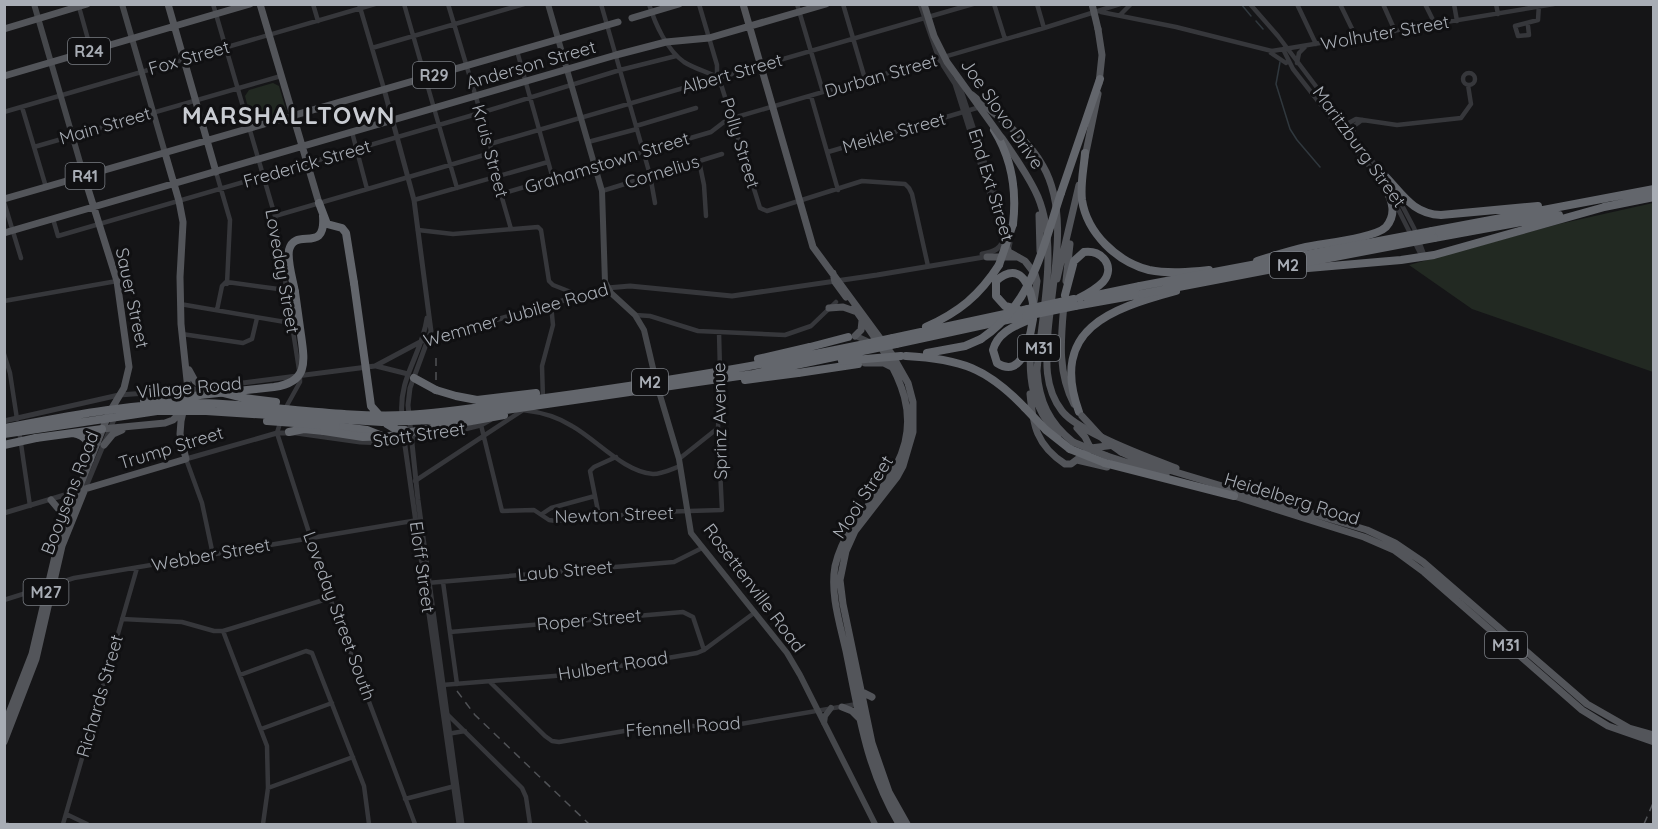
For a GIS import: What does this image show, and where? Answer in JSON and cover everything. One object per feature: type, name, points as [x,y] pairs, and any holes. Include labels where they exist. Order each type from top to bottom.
[{"type":"highway","points":[[805,364],[948,351],[981,339],[1009,316],[1024,294],[1100,79]]},
{"type":"highway","points":[[896,340],[960,310],[983,287],[999,265],[1013,224],[1015,198],[1009,161],[985,109]]},
{"type":"highway","points":[[1086,153],[1082,199],[1090,224],[1108,247],[1126,261],[1162,272],[1233,272]]},
{"type":"highway","points":[[1384,175],[1411,206],[1435,215],[1587,202]]},
{"type":"highway","points":[[1246,269],[1287,251],[1373,234],[1385,227],[1392,218],[1393,206],[1386,188]]},
{"type":"highway","name":"M2","points":[[707,377],[1076,303],[1140,294],[1246,269],[1653,189]]},
{"type":"highway","name":"M2","points":[[1433,234],[1653,198]]},
{"type":"highway","points":[[319,203],[327,224],[342,228],[346,232],[368,395],[372,408],[382,420],[397,430],[428,429]]},
{"type":"highway","points":[[1246,269],[1421,257],[1608,206]]},
{"type":"highway","points":[[70,416],[146,401],[288,384],[299,375],[304,364],[291,291],[290,247],[296,241],[321,234],[324,228],[323,216]]},
{"type":"highway","points":[[1065,295],[1074,261],[1084,252],[1098,253],[1108,267],[1107,275],[1101,284],[1076,303]]},
{"type":"highway","points":[[1029,314],[1005,332],[994,345],[994,360],[1001,365],[1013,366],[1022,359],[1029,344],[1029,314],[1032,297],[1028,283],[1015,274],[1001,276],[995,286],[998,300],[1012,309],[1029,314]]},
{"type":"highway","points":[[1080,414],[1070,378],[1072,357],[1076,348],[1096,323],[1140,294]]},
{"type":"highway","points":[[707,377],[853,337]]},
{"type":"highway","name":"M2","points":[[4,435],[128,414],[182,409],[402,422],[437,420],[593,394],[805,364],[896,340]]},
{"type":"highway","points":[[904,356],[953,361],[981,371],[999,383],[1046,430],[1071,446],[1106,460],[1237,495]]},
{"type":"highway","points":[[707,377],[758,379],[863,364]]},
{"type":"highway","points":[[411,376],[436,390],[477,400],[561,391],[593,394]]},
{"type":"highway","points":[[204,388],[244,398],[406,415]]},
{"type":"highway","points":[[289,432],[304,429],[324,430],[375,437],[479,421],[593,394]]},
{"type":"highway","name":"M2","points":[[4,428],[135,407],[198,403],[267,406],[365,415],[406,415],[593,394]]},
{"type":"highway","points":[[182,409],[367,429],[399,440]]},
{"type":"highway","points":[[4,445],[36,438],[106,429]]},
{"type":"highway","points":[[71,433],[79,434],[87,440],[90,447],[90,459]]},
{"type":"main road","name":"M27","points":[[34,4],[93,207]]},
{"type":"main road","points":[[106,429],[169,422],[178,416],[188,390],[180,304],[183,222],[174,183],[122,4]]},
{"type":"main road","points":[[168,4],[216,171]]},
{"type":"main road","name":"R24","points":[[4,76],[250,4]]},
{"type":"main road","points":[[260,4],[319,203]]},
{"type":"main road","points":[[548,4],[602,190],[604,275],[607,288]]},
{"type":"main road","points":[[633,18],[650,8],[679,4]]},
{"type":"main road","name":"Mooi Street","points":[[743,4],[813,247],[833,273],[871,334],[908,383],[913,402],[914,423],[910,447],[897,477],[848,544],[840,580],[857,692]]},
{"type":"main road","name":"Anderson Street","points":[[4,233],[526,81],[666,42],[709,38],[826,4]]},
{"type":"main road","name":"Joe Slovo Drive","points":[[923,4],[947,62],[985,109]]},
{"type":"main road","name":"M31","points":[[1072,220],[1100,79],[1102,56],[1094,4]]},
{"type":"main road","name":"R24","points":[[4,29],[83,6]]},
{"type":"main road","name":"R29","points":[[165,153],[618,22]]},
{"type":"main road","points":[[959,84],[1029,146],[1043,165],[1053,190],[1058,220],[1046,371],[1053,397],[1091,448]]},
{"type":"main road","name":"Joe Slovo Drive","points":[[1002,142],[1022,167],[1042,210],[1049,243],[1037,371],[1039,389],[1049,418],[1071,446]]},
{"type":"main road","name":"R41","points":[[4,201],[165,153]]},
{"type":"main road","points":[[1035,191],[1041,226],[1037,281],[1029,314],[1029,370],[1033,422],[1039,439],[1064,463],[1071,464],[1091,448],[1121,448]]},
{"type":"main road","name":"Sauer Street","points":[[93,207],[117,281],[129,360],[122,394]]},
{"type":"main road","points":[[1050,307],[1072,220]]},
{"type":"main road","name":"Heidelberg Road","points":[[1072,220],[1061,348],[1062,365],[1065,381],[1080,414],[1104,440],[1143,462],[1227,487],[1237,495],[1395,543],[1423,562],[1587,704],[1629,728],[1653,735]]},
{"type":"main road","points":[[1003,240],[1009,252],[1032,268],[1037,281]]},
{"type":"main road","points":[[987,257],[1018,257]]},
{"type":"main road","name":"Mooi Street","points":[[837,281],[879,336],[901,384],[907,404],[908,423],[904,445],[891,475],[851,527],[843,542],[835,567],[834,593],[857,692],[883,778],[907,825]]},
{"type":"main road","name":"Rosettenville Road","points":[[607,288],[635,315],[645,330],[657,385],[679,462],[691,533],[787,653],[875,825]]},
{"type":"main road","points":[[829,308],[845,308],[857,312]]},
{"type":"main road","points":[[853,337],[861,330],[862,321]]},
{"type":"main road","points":[[853,337],[871,334],[879,336]]},
{"type":"main road","points":[[853,337],[869,344],[871,358],[863,364]]},
{"type":"main road","points":[[863,364],[888,355]]},
{"type":"main road","points":[[186,359],[192,377],[204,388]]},
{"type":"main road","points":[[863,364],[884,363],[892,367]]},
{"type":"main road","points":[[1029,370],[1039,410],[1052,429],[1071,446]]},
{"type":"main road","name":"Booysens Road","points":[[4,726],[30,662],[64,538],[82,490],[90,459],[122,394]]},
{"type":"main road","points":[[182,409],[180,434],[186,459]]},
{"type":"main road","points":[[1062,411],[1083,428],[1121,448]]},
{"type":"main road","points":[[104,445],[115,433],[133,426]]},
{"type":"main road","name":"Trump Street","points":[[82,490],[186,459]]},
{"type":"main road","points":[[1077,460],[1237,495],[1281,493]]},
{"type":"main road","name":"Booysens Road","points":[[4,742],[36,659],[56,549],[67,519],[82,490]]},
{"type":"main road","points":[[51,500],[67,519]]},
{"type":"main road","name":"Heidelberg Road","points":[[1366,533],[1410,561],[1587,714],[1620,731],[1653,742]]},
{"type":"main road","points":[[860,719],[852,711],[842,706],[857,692],[872,697]]},
{"type":"main road","name":"Mooi Street","points":[[860,703],[860,719],[871,765],[882,793],[899,825]]},
{"type":"main road","points":[[824,723],[825,716],[831,708]]},
{"type":"street","name":"Loveday Street","points":[[213,4],[275,216],[291,291],[291,323],[300,376]]},
{"type":"street","points":[[313,4],[318,21]]},
{"type":"street","name":"Fox Street","points":[[4,112],[318,21],[360,6],[375,4]]},
{"type":"street","points":[[404,4],[457,188]]},
{"type":"street","name":"Kruis Street","points":[[448,4],[490,144],[496,177],[511,229]]},
{"type":"street","points":[[372,48],[524,4]]},
{"type":"street","points":[[601,4],[644,152],[655,203]]},
{"type":"street","name":"Polly Street","points":[[699,4],[717,65],[718,77],[760,208],[767,211],[801,201]]},
{"type":"street","points":[[797,4],[823,92]]},
{"type":"street","points":[[843,4],[865,79]]},
{"type":"street","name":"Albert Street","points":[[490,144],[973,4]]},
{"type":"street","points":[[994,4],[1005,39]]},
{"type":"street","points":[[1037,4],[1044,28]]},
{"type":"street","points":[[1094,4],[1098,11],[1267,51],[1278,56],[1293,69]]},
{"type":"street","name":"Durban Street","points":[[713,131],[720,124],[733,118],[947,57],[1120,4]]},
{"type":"street","points":[[1120,15],[1131,4]]},
{"type":"street","name":"Maritzburg Street","points":[[1250,4],[1278,36],[1293,69],[1343,126],[1386,188],[1405,220],[1421,257]]},
{"type":"street","points":[[1297,4],[1316,44]]},
{"type":"street","points":[[1340,4],[1356,37]]},
{"type":"street","points":[[1383,4],[1395,32]]},
{"type":"street","points":[[1425,4],[1435,24]]},
{"type":"street","points":[[1454,4],[1457,21]]},
{"type":"street","points":[[1496,4],[1498,14]]},
{"type":"street","name":"Wolhuter Street","points":[[1267,51],[1395,32],[1554,4]]},
{"type":"street","points":[[83,6],[92,51]]},
{"type":"street","name":"Eloff Street","points":[[360,6],[409,176],[431,331],[401,396],[399,440],[414,482]]},
{"type":"street","points":[[1528,26],[1528,35],[1518,36],[1515,26],[1538,20],[1539,6]]},
{"type":"street","points":[[650,8],[666,42],[676,56],[718,77]]},
{"type":"street","name":"End Ext Street","points":[[928,18],[959,84],[965,113],[1003,240],[994,251],[948,263]]},
{"type":"street","name":"End Ext Street","points":[[928,18],[939,59],[953,79],[1010,243],[1009,252],[948,263]]},
{"type":"street","points":[[1297,63],[1299,53],[1307,46]]},
{"type":"street","name":"Maritzburg Street","points":[[1284,48],[1339,116],[1343,126],[1353,135],[1384,175],[1407,214],[1421,257]]},
{"type":"street","points":[[517,51],[553,179]]},
{"type":"street","name":"Frederick Street","points":[[53,219],[58,236],[438,126],[620,70],[676,56]]},
{"type":"street","points":[[698,84],[701,78],[700,70]]},
{"type":"street","name":"Main Street","points":[[34,147],[281,76]]},
{"type":"street","points":[[1339,116],[1398,125],[1460,118],[1471,104],[1468,85]]},
{"type":"street","points":[[811,96],[838,190]]},
{"type":"street","points":[[22,106],[46,187]]},
{"type":"street","points":[[588,142],[696,108]]},
{"type":"street","name":"Meikle Street","points":[[828,152],[985,109]]},
{"type":"street","points":[[1343,126],[1356,119]]},
{"type":"street","points":[[1353,135],[1354,126],[1365,119]]},
{"type":"street","name":"Grahamstown Street","points":[[501,194],[713,131]]},
{"type":"street","points":[[352,132],[367,189]]},
{"type":"street","points":[[275,216],[491,153]]},
{"type":"street","name":"Cornelius","points":[[602,190],[722,154]]},
{"type":"street","points":[[699,161],[704,185],[706,216]]},
{"type":"street","points":[[414,200],[548,162]]},
{"type":"street","points":[[216,171],[230,220],[227,283]]},
{"type":"street","points":[[801,201],[864,181],[907,185],[912,194],[928,266]]},
{"type":"street","points":[[4,201],[21,258]]},
{"type":"street","points":[[418,230],[453,234],[540,227],[549,281],[581,296]]},
{"type":"street","points":[[837,281],[948,263]]},
{"type":"street","points":[[4,301],[117,281]]},
{"type":"street","name":"Wemmer Jubilee Road","points":[[375,366],[422,341],[607,288],[630,286],[727,296],[837,281]]},
{"type":"street","points":[[218,311],[222,286],[227,283],[291,291]]},
{"type":"street","points":[[635,315],[650,316],[698,331],[784,335],[811,326],[836,302]]},
{"type":"street","points":[[180,304],[291,323]]},
{"type":"street","points":[[543,402],[542,366],[553,326],[551,305]]},
{"type":"street","name":"Eloff Street","points":[[428,313],[411,376],[408,405],[418,520],[460,825]]},
{"type":"street","points":[[182,334],[243,344],[252,339],[257,318]]},
{"type":"street","name":"Sprinz Avenue","points":[[719,332],[718,428],[722,510]]},
{"type":"street","points":[[853,337],[781,350],[757,370],[769,376],[789,378],[836,371],[863,364]]},
{"type":"street","points":[[4,354],[10,373],[30,506]]},
{"type":"street","points":[[375,366],[411,376]]},
{"type":"street","name":"Village Road","points":[[4,421],[122,394],[188,390],[375,366]]},
{"type":"street","name":"Stott Street","points":[[277,433],[289,432],[372,443],[399,440],[481,425],[499,415],[543,402],[757,370]]},
{"type":"street","points":[[277,433],[284,411],[300,382],[300,376]]},
{"type":"street","points":[[414,482],[523,408],[571,425],[634,469],[653,474],[659,474],[679,462],[718,428]]},
{"type":"street","name":"Newton Street","points":[[481,425],[501,509],[507,512],[531,509],[549,520],[556,521],[656,512],[687,513],[722,510]]},
{"type":"street","name":"Booysens Road","points":[[82,490],[104,445],[106,429]]},
{"type":"street","name":"Trump Street","points":[[186,459],[277,433]]},
{"type":"street","name":"Loveday Street South","points":[[277,433],[330,598],[415,825]]},
{"type":"street","points":[[599,516],[590,469],[616,457]]},
{"type":"street","points":[[186,459],[202,503],[213,555]]},
{"type":"street","name":"Trump Street","points":[[4,513],[82,490]]},
{"type":"street","name":"Newton Street","points":[[542,514],[551,508],[595,496]]},
{"type":"street","name":"Webber Street","points":[[4,600],[51,584],[310,537],[418,520]]},
{"type":"street","name":"Laub Street","points":[[426,583],[674,562],[702,548]]},
{"type":"street","name":"Richards Street","points":[[63,825],[137,568]]},
{"type":"street","points":[[443,582],[458,684]]},
{"type":"street","points":[[122,619],[182,622],[214,631],[223,631],[330,598]]},
{"type":"street","name":"Roper Street","points":[[450,632],[683,612],[693,617],[704,650]]},
{"type":"street","name":"Hulbert Road","points":[[440,686],[566,675],[697,653],[754,613]]},
{"type":"street","points":[[223,631],[261,729],[267,751],[268,788],[263,825]]},
{"type":"street","points":[[240,675],[306,651],[312,653],[364,786],[369,825]]},
{"type":"street","name":"Ffennell Road","points":[[490,682],[545,736],[552,741],[559,742],[660,725],[723,727],[860,703]]},
{"type":"street","name":"Eloff Street","points":[[440,686],[447,714],[448,734]]},
{"type":"street","points":[[261,729],[332,702]]},
{"type":"street","points":[[447,714],[522,788],[526,797],[530,825]]},
{"type":"street","points":[[793,714],[794,721]]},
{"type":"street","points":[[448,734],[465,731]]},
{"type":"street","points":[[268,788],[353,757]]},
{"type":"street","points":[[405,799],[455,786]]},
{"type":"street","points":[[66,814],[87,825]]},
{"type":"shaded area","points":[[273,83],[279,86],[287,113],[252,123],[245,96],[249,90]]},
{"type":"shaded area","points":[[1653,203],[1653,372],[1472,309],[1409,265],[1559,224]]},
{"type":"waterway","points":[[1241,4],[1251,16]]},
{"type":"waterway","points":[[1256,21],[1263,29]]},
{"type":"waterway","points":[[1280,62],[1276,84],[1290,129],[1320,167]]},
{"type":"railway","points":[[436,358],[436,381]]},
{"type":"railway","points":[[457,691],[475,715],[589,824]]},
{"type":"railway","points":[[1644,824],[1654,801]]},
{"type":"district","name":"MARSHALLTOWN","points":[[289,116]]}]
